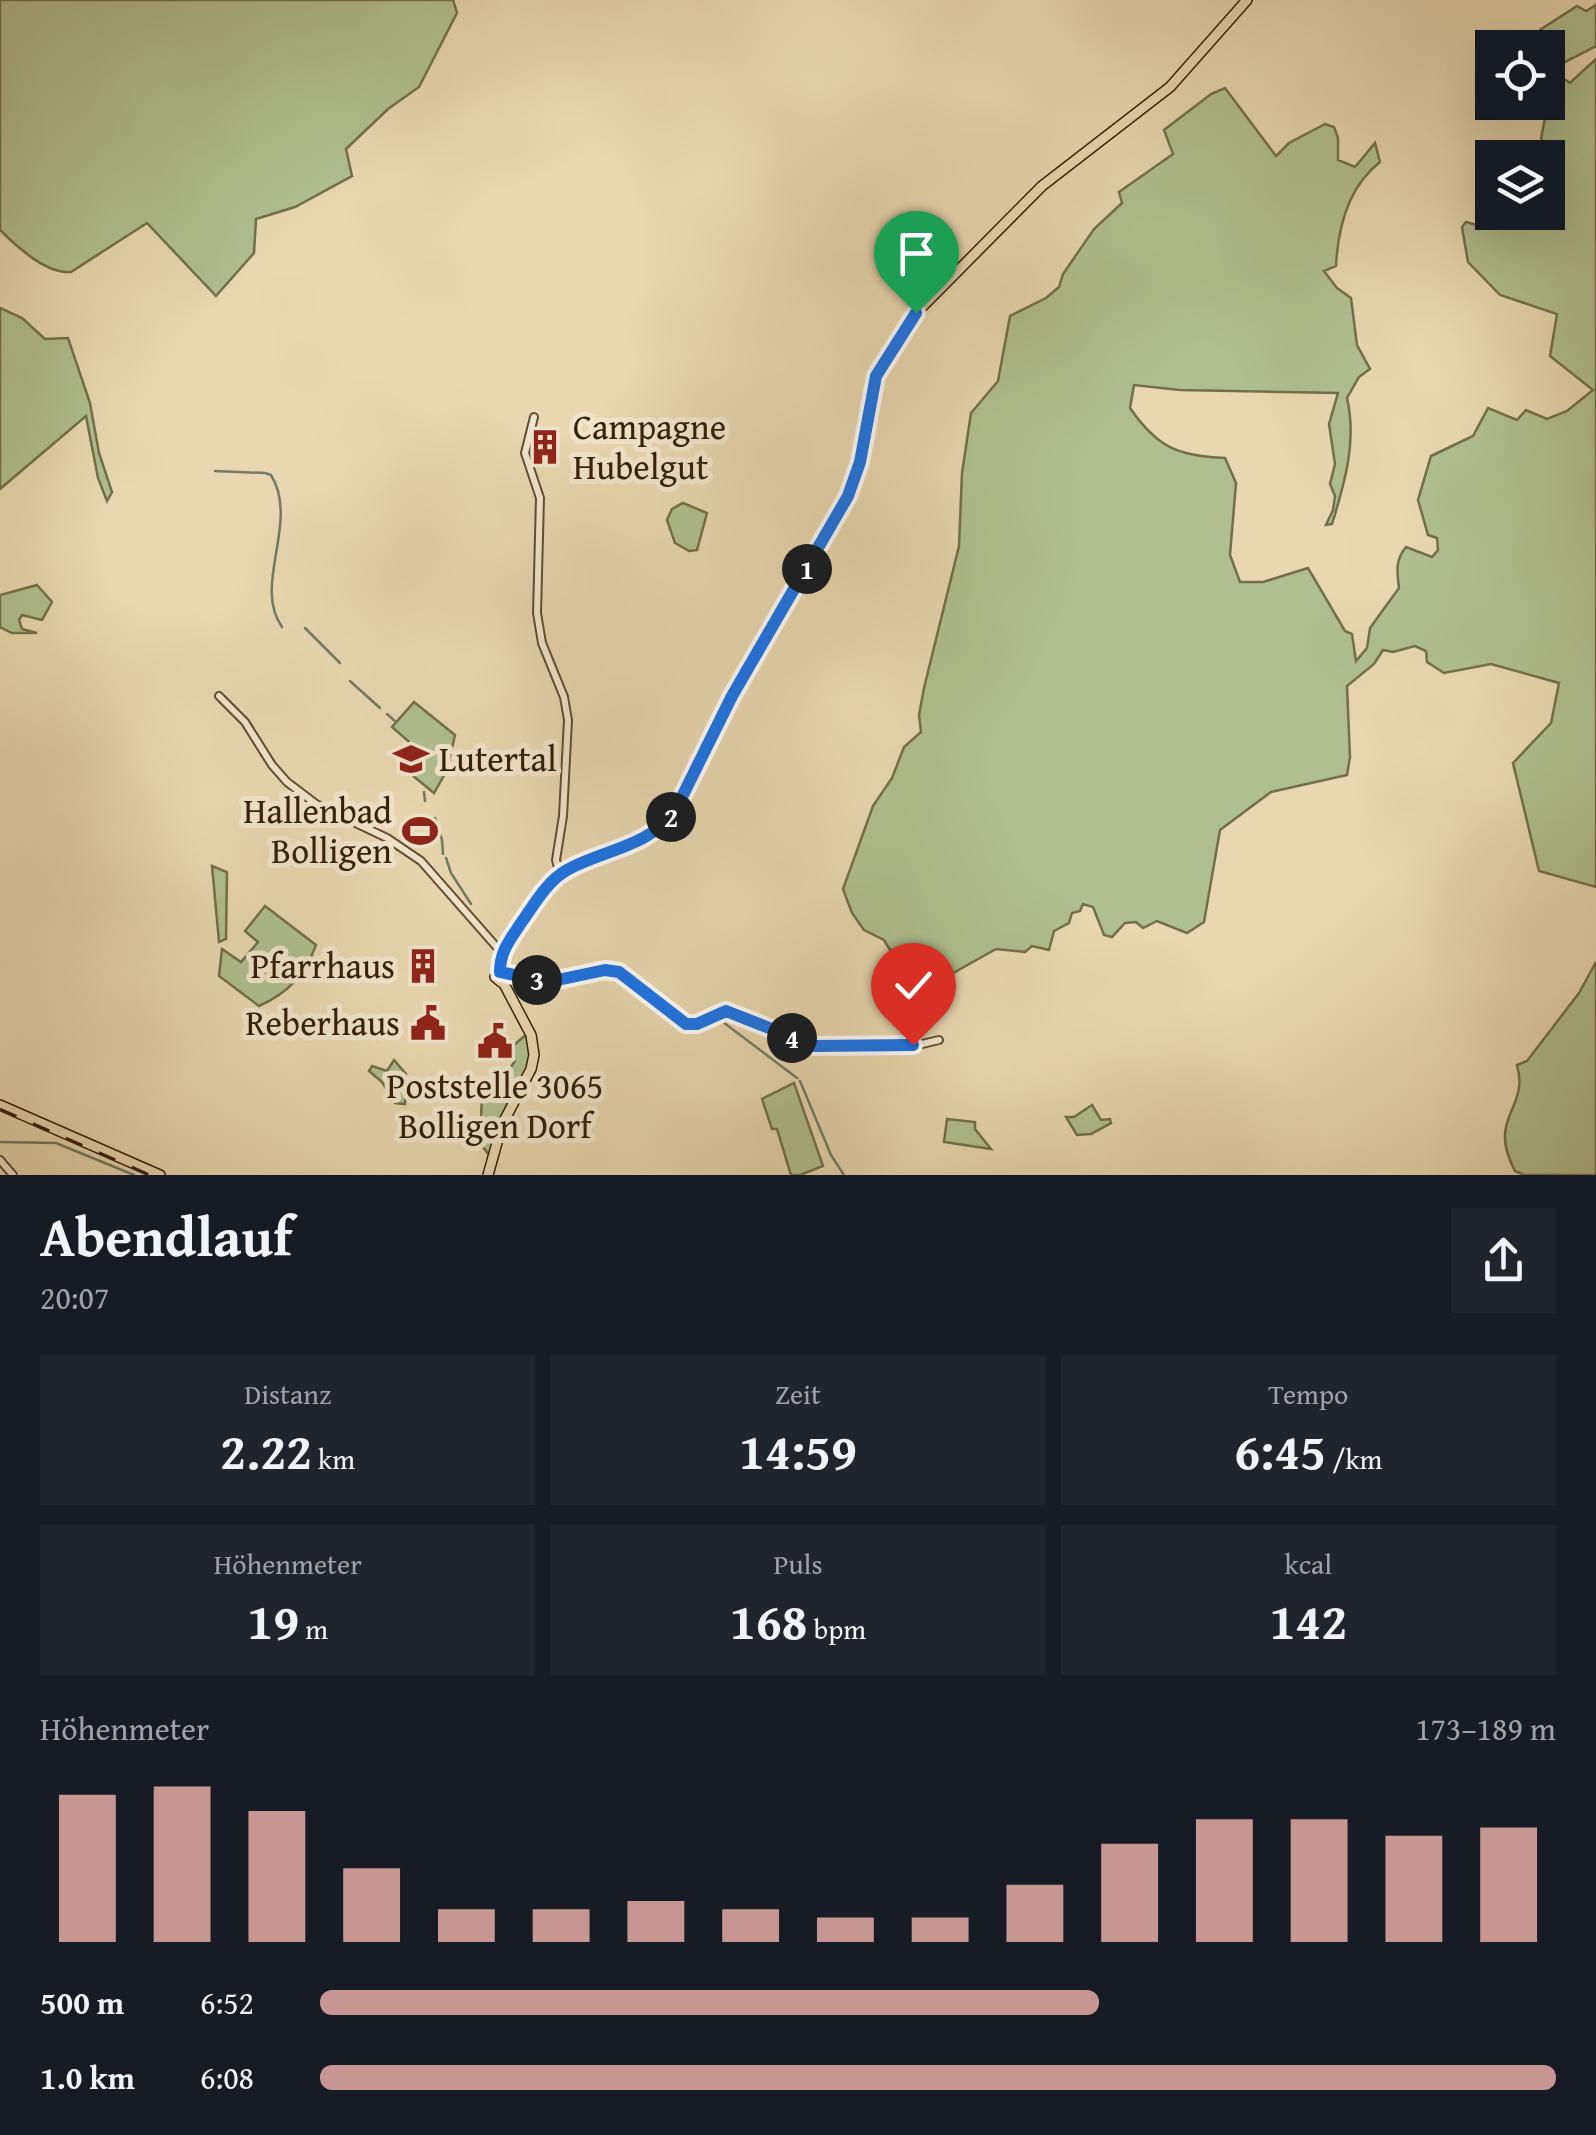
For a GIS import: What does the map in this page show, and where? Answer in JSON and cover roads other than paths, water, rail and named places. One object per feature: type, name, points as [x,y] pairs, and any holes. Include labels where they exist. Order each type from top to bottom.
[{"type":"main road","points":[[488,1175],[502,1125],[531,1069],[534,1055],[527,1026],[503,976],[501,952],[537,900],[560,875],[642,840],[675,811],[732,696],[848,496],[860,462],[876,376],[916,313],[1056,174],[1170,87],[1247,0]]},
{"type":"main road","points":[[0,1105],[160,1175]]},
{"type":"street","points":[[534,417],[525,453],[540,498],[537,613],[540,635],[568,715],[564,809],[556,860],[560,875]]},
{"type":"street","points":[[219,696],[249,727],[282,778],[316,804],[387,838],[421,861],[501,952]]},
{"type":"street","points":[[503,976],[520,974],[548,982],[612,970],[682,1022],[694,1024],[716,1013],[735,1013],[822,1047],[903,1046],[939,1040]]},
{"type":"street","points":[[0,1160],[13,1175]]},
{"type":"waterway","points":[[215,471],[271,475],[279,493],[281,513],[272,592],[274,610],[282,627]]},
{"type":"waterway","points":[[305,628],[340,663]]},
{"type":"waterway","points":[[350,681],[380,708]]},
{"type":"waterway","points":[[387,714],[396,722]]},
{"type":"waterway","points":[[424,792],[425,801]]},
{"type":"waterway","points":[[435,818],[443,854]]},
{"type":"waterway","points":[[446,858],[471,904]]},
{"type":"waterway","points":[[719,1019],[797,1078]]},
{"type":"waterway","points":[[800,1081],[831,1155],[844,1175]]},
{"type":"waterway","points":[[0,1142],[56,1143],[134,1175]]},
{"type":"railway","points":[[0,1109],[150,1175]]},
{"type":"place","name":"Campagne Hubelgut","points":[[545,447]]},
{"type":"place","name":"Lutertal","points":[[411,759]]},
{"type":"place","name":"Hallenbad Bolligen","points":[[420,831]]},
{"type":"place","name":"Pfarrhaus","points":[[423,966]]},
{"type":"place","name":"Reberhaus","points":[[428,1023]]},
{"type":"place","name":"Poststelle 3065 Bolligen Dorf","points":[[495,1041]]}]
